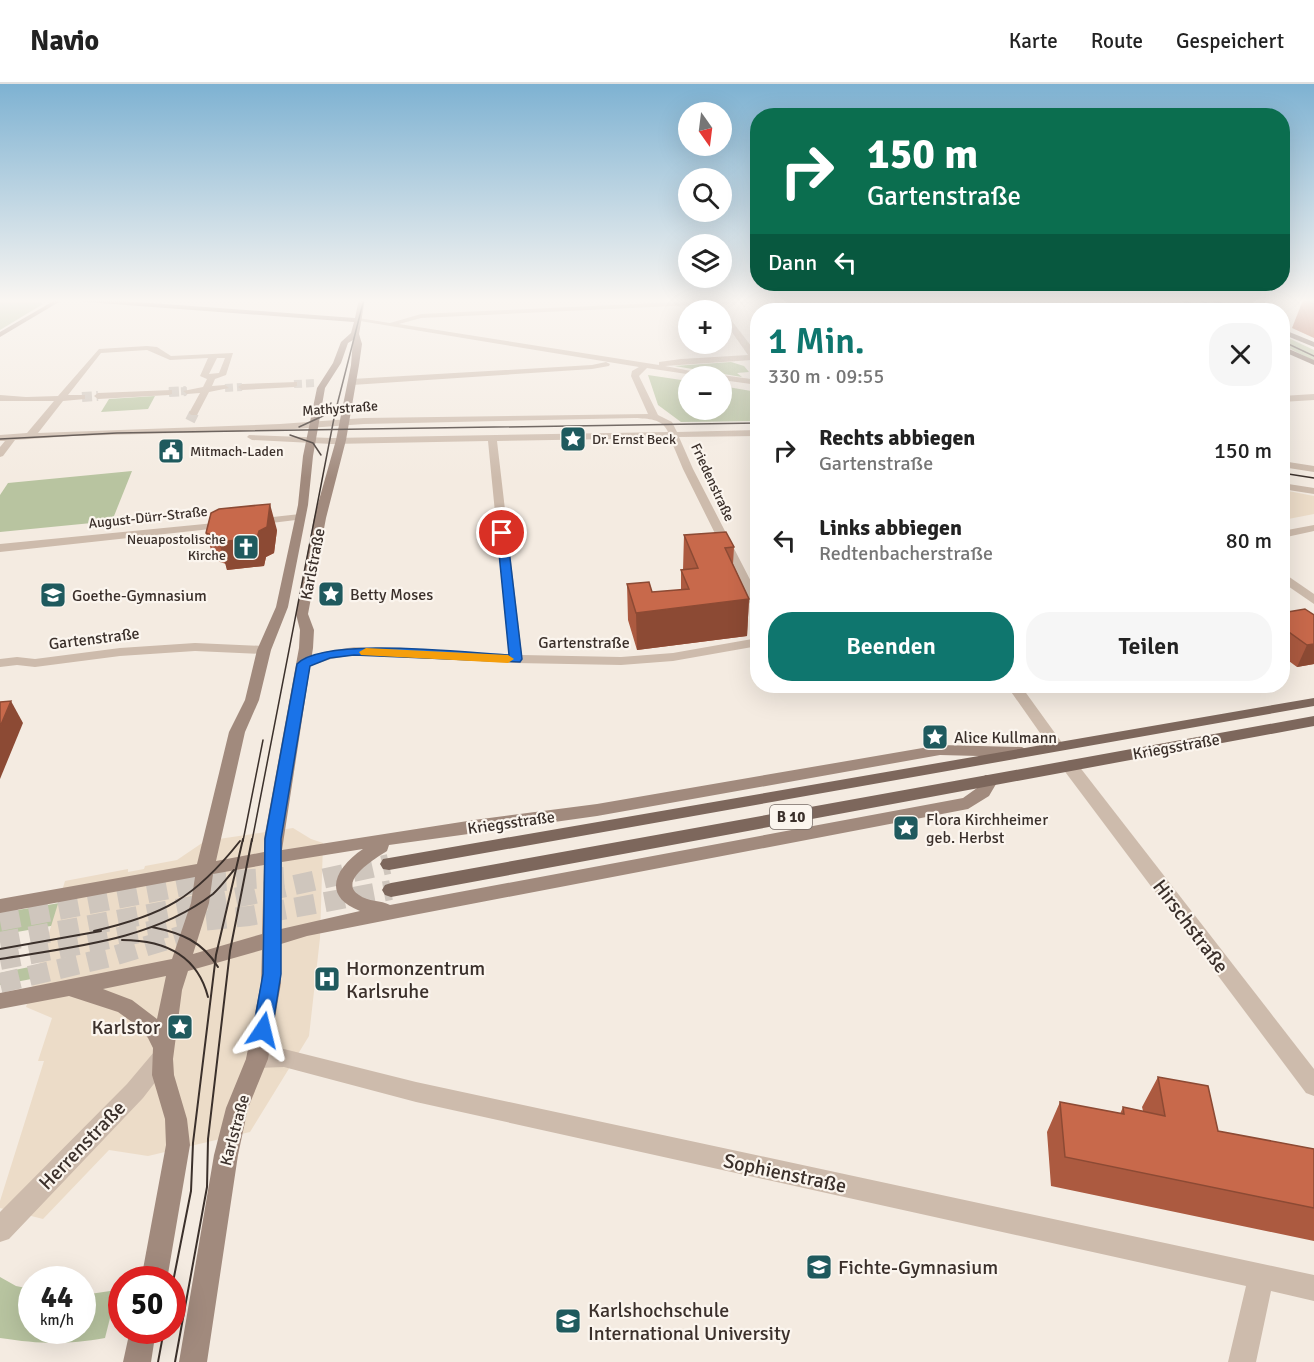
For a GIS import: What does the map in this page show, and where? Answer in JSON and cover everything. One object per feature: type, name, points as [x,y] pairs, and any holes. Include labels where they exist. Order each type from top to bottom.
[{"type":"main road","name":"Karlstraße","points":[[156,1266],[178,1144],[176,1119],[163,1075],[162,1052],[179,966],[200,903],[205,868],[237,732],[252,700],[264,650],[282,607],[300,517],[321,383],[338,359]]},
{"type":"main road","name":"Karlstraße","points":[[193,1362],[225,1155],[237,1108],[257,1059],[272,974],[272,858],[282,781],[304,664],[307,630],[302,614],[320,518],[345,422],[356,359]]},
{"type":"main road","name":"Kriegsstraße","points":[[1057,747],[1314,702]]},
{"type":"main road","name":"Kriegsstraße","points":[[991,779],[1314,722]]},
{"type":"main road","name":"B 10","points":[[389,864],[1057,747]]},
{"type":"main road","name":"Kriegsstraße","points":[[0,906],[136,883],[205,868],[474,826],[597,810],[940,750],[1022,752]]},
{"type":"main road","name":"B 10","points":[[391,890],[991,779]]},
{"type":"main road","points":[[0,1001],[179,966],[271,940],[398,910],[968,803],[983,792],[991,779]]},
{"type":"main road","points":[[397,839],[364,855],[354,863],[347,872],[344,884],[345,894],[351,902],[372,908],[398,910]]},
{"type":"main road","points":[[68,988],[131,1007],[147,1018],[158,1031],[162,1052]]},
{"type":"main road","points":[[136,1362],[140,1344]]},
{"type":"street","points":[[32,435],[93,359]]},
{"type":"street","points":[[213,359],[204,376],[222,375],[229,359]]},
{"type":"street","points":[[598,359],[678,371]]},
{"type":"street","points":[[656,368],[669,362],[750,359]]},
{"type":"street","points":[[352,382],[592,367],[604,366],[612,361]]},
{"type":"street","points":[[645,366],[635,373],[635,376],[654,417],[666,420],[674,434]]},
{"type":"street","points":[[190,421],[212,377]]},
{"type":"street","points":[[732,379],[750,382]]},
{"type":"street","points":[[242,387],[294,384]]},
{"type":"street","points":[[187,391],[225,388]]},
{"type":"street","points":[[98,396],[169,392]]},
{"type":"street","points":[[0,398],[26,400],[82,397]]},
{"type":"street","points":[[1290,398],[1314,397]]},
{"type":"street","name":"Mathystraße","points":[[5,440],[32,435],[190,421],[314,424],[654,417]]},
{"type":"street","name":"Mathystraße","points":[[5,440],[184,436],[341,441],[750,433]]},
{"type":"street","name":"Friedenstraße","points":[[674,434],[688,468],[750,592]]},
{"type":"street","points":[[492,438],[516,659]]},
{"type":"street","points":[[0,454],[5,440]]},
{"type":"street","points":[[1290,465],[1314,469]]},
{"type":"street","points":[[1290,487],[1314,491]]},
{"type":"street","name":"August-Dürr-Straße","points":[[0,548],[300,517]]},
{"type":"street","points":[[1290,533],[1314,528]]},
{"type":"street","points":[[1290,582],[1314,600]]},
{"type":"street","name":"Gartenstraße","points":[[304,664],[328,655],[354,651],[516,659],[632,660],[673,657],[750,643]]},
{"type":"street","name":"Gartenstraße","points":[[0,663],[17,661],[35,663],[120,652],[195,647],[264,650]]},
{"type":"street","points":[[1019,693],[1057,747]]},
{"type":"street","name":"Hirschstraße","points":[[1069,765],[1314,1086]]},
{"type":"street","name":"Herrenstraße","points":[[0,1230],[141,1085],[162,1052]]},
{"type":"street","name":"Sophienstraße","points":[[257,1059],[284,1058],[416,1092],[1314,1288]]},
{"type":"street","points":[[1242,1362],[1261,1277]]},
{"type":"green space","points":[[731,362],[744,366],[749,372],[737,373],[742,377],[732,375],[732,366],[674,366]]},
{"type":"green space","points":[[648,375],[678,380],[678,420],[658,405]]},
{"type":"green space","points":[[732,388],[750,391],[750,421],[681,422],[678,420],[732,420]]},
{"type":"green space","points":[[155,396],[148,409],[101,412],[109,399]]},
{"type":"green space","points":[[132,471],[112,521],[0,532],[0,495],[8,483]]},
{"type":"green space","points":[[137,890],[62,924],[0,935],[0,913]]},
{"type":"green space","points":[[120,962],[0,985],[0,973],[44,964]]},
{"type":"green space","points":[[0,1277],[18,1286],[18,1341],[0,1338]]},
{"type":"green space","points":[[108,1291],[108,1326],[105,1338],[96,1339],[96,1293]]},
{"type":"shaded area","points":[[1290,491],[1314,496],[1314,514],[1290,519]]},
{"type":"shaded area","name":"Karlstor","points":[[293,828],[323,843],[320,938],[309,1036],[250,1132],[148,1156],[109,1150],[43,1219],[0,1208],[0,1201],[44,1061],[38,1061],[52,1018],[26,1007],[65,881],[128,869],[128,872],[144,869],[145,866],[177,860],[205,841]]},
{"type":"building","points":[[270,504],[267,527],[259,531],[257,538],[219,542],[220,538],[206,533],[211,513],[219,509]]},
{"type":"building","points":[[726,532],[734,547],[725,548],[749,599],[636,613],[627,584],[649,582],[652,592],[689,589],[681,570],[698,568],[684,535]]},
{"type":"building","points":[[1305,609],[1314,615],[1314,644],[1307,645],[1290,633],[1290,612]]},
{"type":"building","points":[[11,701],[0,727],[0,702]]},
{"type":"building","points":[[1158,1077],[1208,1086],[1218,1131],[1314,1149],[1314,1208],[1065,1157],[1060,1102],[1124,1114],[1123,1107],[1165,1116]]},
{"type":"tunnel","points":[[294,384],[316,383]]},
{"type":"tunnel","points":[[225,388],[242,387]]},
{"type":"tunnel","points":[[186,391],[169,392],[187,391]]},
{"type":"tunnel","points":[[82,397],[98,396]]},
{"type":"tunnel","points":[[190,421],[194,413]]},
{"type":"tunnel","points":[[0,942],[250,895],[389,864]]},
{"type":"tunnel","points":[[0,921],[206,882],[284,877]]},
{"type":"tunnel","points":[[0,960],[202,921],[249,916],[391,890]]},
{"type":"tunnel","points":[[0,983],[110,957],[197,931]]},
{"type":"tram line","points":[[332,430],[349,359]]},
{"type":"tram line","points":[[299,427],[323,416],[331,403]]},
{"type":"tram line","points":[[332,430],[750,423]]},
{"type":"tram line","points":[[0,439],[117,433],[332,430]]},
{"type":"tram line","points":[[252,841],[332,430]]},
{"type":"tram line","points":[[290,435],[313,443],[321,455]]},
{"type":"tram line","points":[[1290,474],[1314,478]]},
{"type":"tram line","points":[[243,841],[263,740]]},
{"type":"tram line","points":[[215,963],[243,839]]},
{"type":"tram line","points":[[175,1362],[207,1187],[208,1139],[230,951],[252,839]]},
{"type":"tram line","points":[[94,931],[140,918],[176,901],[208,877],[240,841]]},
{"type":"tram line","points":[[0,959],[111,939],[165,922],[190,910],[213,894],[234,870]]},
{"type":"tram line","points":[[152,927],[181,935],[198,944],[215,963]]},
{"type":"tram line","points":[[0,949],[101,931]]},
{"type":"tram line","points":[[122,940],[152,943],[177,952],[196,970],[208,997]]},
{"type":"tram line","points":[[176,1266],[191,1191],[193,1143],[215,963]]},
{"type":"tram line","points":[[215,963],[218,967]]},
{"type":"tram line","points":[[158,1362],[161,1344]]},
{"type":"slow traffic","points":[[366,652],[508,659]]},
{"type":"place","name":"Dr. Ernst Beck","points":[[573,439]]},
{"type":"place","name":"Mitmach-Laden","points":[[171,451]]},
{"type":"place","name":"Neuapostolische Kirche","points":[[246,547]]},
{"type":"place","name":"Betty Moses","points":[[331,594]]},
{"type":"place","name":"Goethe-Gymnasium","points":[[53,595]]},
{"type":"place","name":"Alice Kullmann","points":[[935,737]]},
{"type":"place","name":"Flora Kirchheimer geb. Herbst","points":[[906,828]]},
{"type":"place","name":"Hormonzentrum Karlsruhe","points":[[327,979]]},
{"type":"place","name":"Karlstor","points":[[180,1027]]},
{"type":"place","name":"Fichte-Gymnasium","points":[[819,1267]]},
{"type":"place","name":"Karlshochschule International University","points":[[568,1321]]},
{"type":"route","points":[[263,1030],[272,974],[273,839],[304,664],[328,655],[354,651],[516,659],[502,533]]}]
